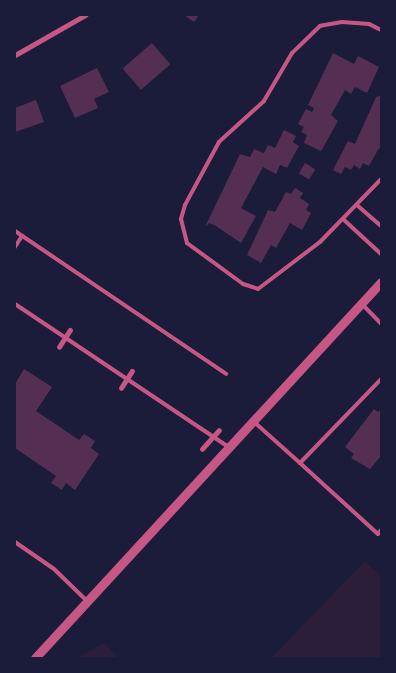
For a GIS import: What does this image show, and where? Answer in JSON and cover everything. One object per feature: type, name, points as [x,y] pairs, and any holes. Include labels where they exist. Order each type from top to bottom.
[{"type":"street","points":[[15,55],[85,15]]},
{"type":"street","points":[[35,658],[381,282]]},
{"type":"street","points":[[59,347],[70,330]]},
{"type":"street","points":[[121,388],[132,371]]},
{"type":"street","points":[[202,449],[219,430]]},
{"type":"lane","points":[[381,30],[369,24],[342,22],[320,26],[292,53],[264,101],[219,142],[185,205],[181,219],[188,243],[243,284],[258,288],[299,259],[358,206],[381,179]]},
{"type":"lane","points":[[358,206],[381,226]]},
{"type":"lane","points":[[344,219],[381,254]]},
{"type":"lane","points":[[15,231],[226,374]]},
{"type":"lane","points":[[15,247],[22,236]]},
{"type":"lane","points":[[15,304],[212,438],[230,447]]},
{"type":"lane","points":[[362,304],[381,324]]},
{"type":"lane","points":[[300,463],[381,379]]},
{"type":"lane","points":[[253,421],[378,534],[381,530]]},
{"type":"lane","points":[[15,542],[54,569],[88,601]]},
{"type":"shaded area","points":[[365,561],[381,576],[381,658],[271,658]]},
{"type":"shaded area","points":[[104,643],[119,658],[76,658]]},
{"type":"building","points":[[184,15],[199,15],[194,22]]},
{"type":"building","points":[[152,43],[170,64],[141,90],[123,69]]},
{"type":"building","points":[[333,53],[354,64],[358,56],[379,67],[367,93],[355,87],[351,94],[345,90],[331,115],[338,121],[321,151],[304,143],[307,135],[301,132],[304,127],[298,124],[306,109],[312,112],[314,108],[308,105]]},
{"type":"building","points":[[97,68],[109,92],[94,99],[98,108],[75,118],[60,86]]},
{"type":"building","points":[[381,95],[381,149],[379,148],[369,166],[363,163],[360,169],[354,165],[351,170],[345,167],[341,174],[333,170],[348,141],[355,144],[376,97]]},
{"type":"building","points":[[36,100],[44,122],[15,132],[15,108]]},
{"type":"building","points":[[284,130],[296,136],[293,142],[299,146],[287,168],[280,165],[276,174],[263,167],[241,208],[256,216],[241,243],[216,226],[209,223],[205,227],[240,154],[250,157],[254,149],[264,153],[268,145],[275,148]]},
{"type":"building","points":[[305,163],[315,169],[309,179],[299,173]]},
{"type":"building","points":[[295,188],[303,193],[300,198],[309,204],[306,210],[311,213],[302,230],[290,223],[276,248],[271,245],[261,263],[247,255],[268,210],[275,212],[286,192],[291,194]]},
{"type":"building","points":[[24,369],[52,387],[36,411],[79,440],[84,434],[95,441],[91,448],[99,454],[75,490],[66,483],[62,490],[51,483],[56,476],[15,448],[15,384]]},
{"type":"building","points":[[374,409],[378,412],[381,409],[381,456],[370,469],[351,458],[354,454],[345,447]]}]
